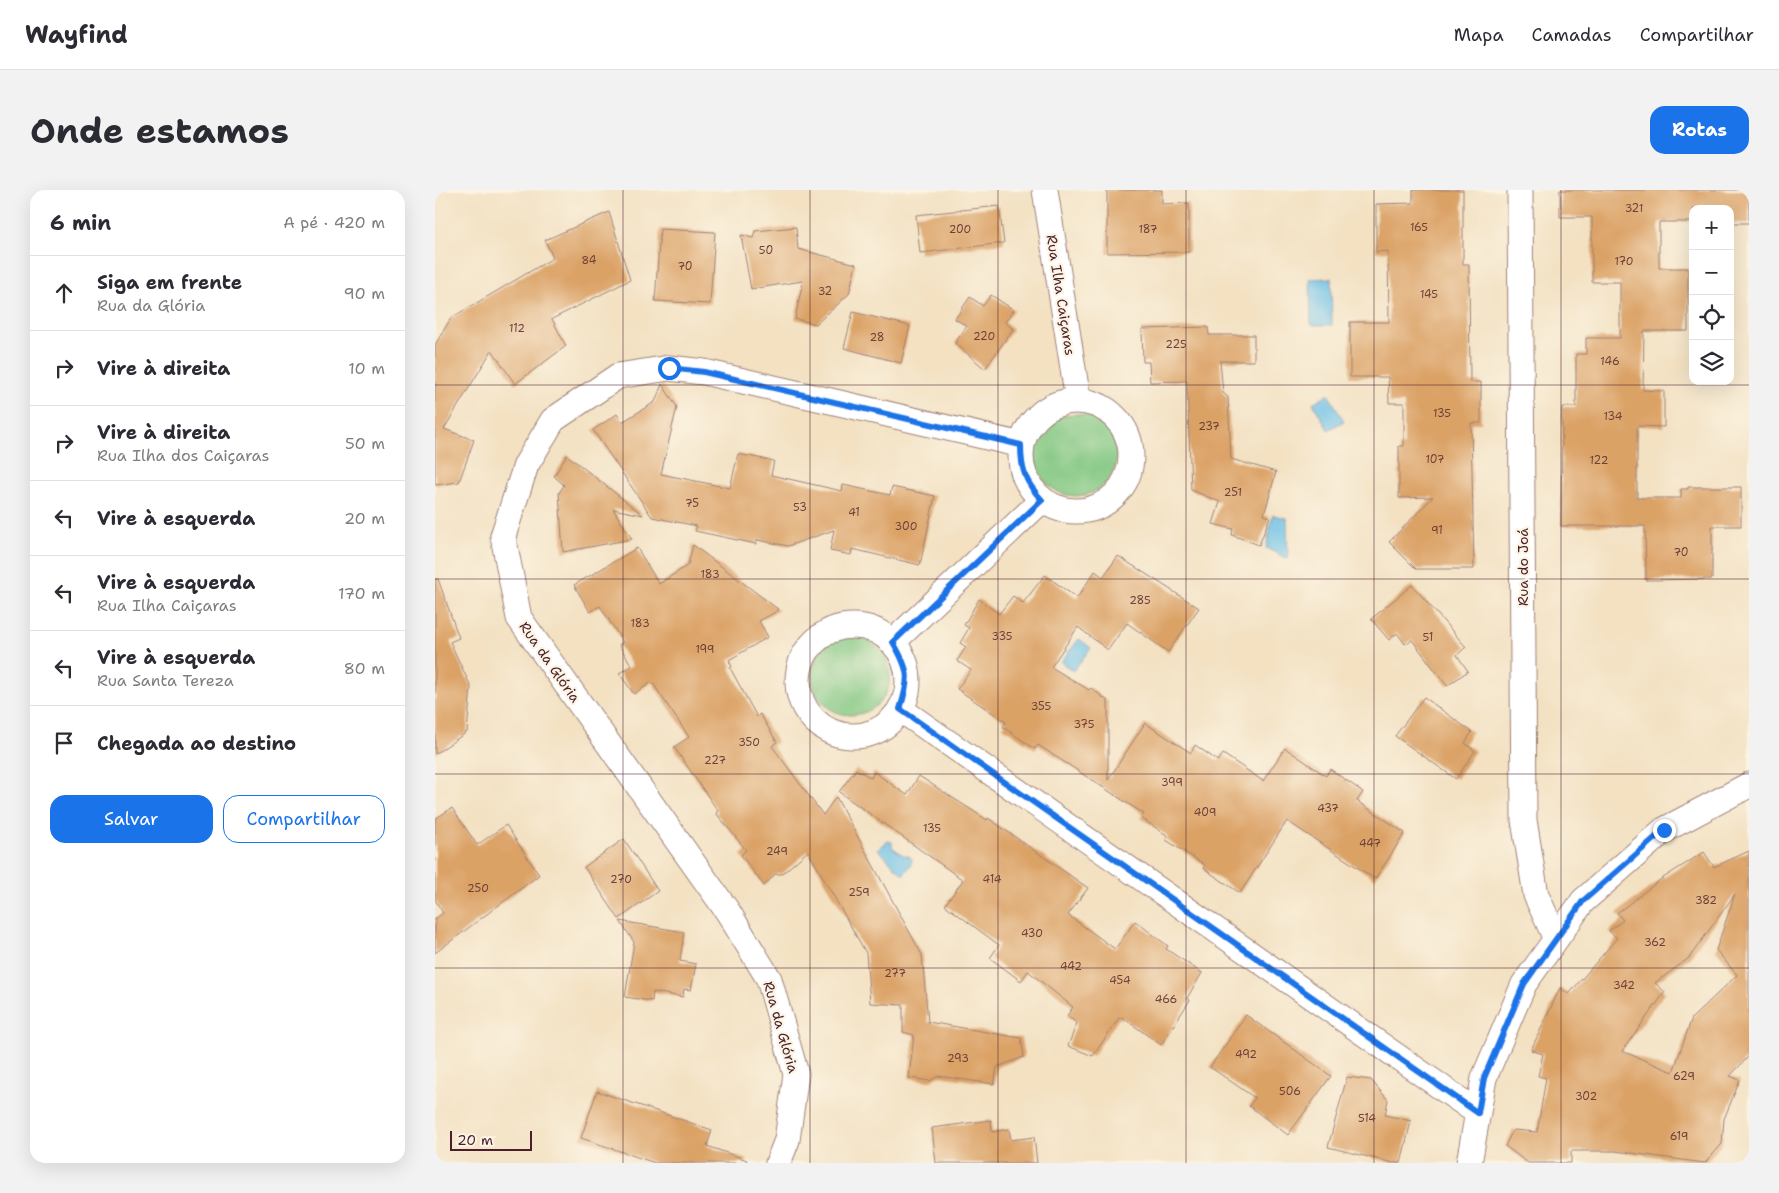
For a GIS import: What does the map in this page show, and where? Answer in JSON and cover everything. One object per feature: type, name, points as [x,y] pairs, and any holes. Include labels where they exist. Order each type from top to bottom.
[{"type":"street","name":"Rua Ilha Caiçaras","points":[[1045,190],[1077,400]]},
{"type":"street","name":"Rua do Joá","points":[[1521,190],[1524,820],[1536,895],[1556,938]]},
{"type":"street","name":"Rua da Glória","points":[[778,1163],[787,1140],[796,1074],[769,979],[728,912],[519,618],[503,536],[526,465],[553,420],[618,376],[669,368],[704,372],[1021,445]]},
{"type":"street","points":[[1077,400],[1096,404],[1112,414],[1124,428],[1131,446],[1131,465],[1125,483],[1119,491],[1113,498],[1096,508],[1078,512],[1059,509],[1042,500],[1024,476],[1021,460],[1021,445],[1033,422],[1052,406],[1077,400]]},
{"type":"street","points":[[893,642],[1042,500]]},
{"type":"street","points":[[843,626],[861,626],[878,632],[893,642],[905,663],[907,686],[900,709],[888,723],[872,732],[855,736],[837,734],[821,726],[808,712],[800,696],[798,677],[802,660],[811,644],[825,633],[843,626]]},
{"type":"street","points":[[900,709],[1478,1113]]},
{"type":"street","points":[[1469,1163],[1484,1078],[1524,984],[1583,901],[1664,830],[1749,785]]},
{"type":"green space","points":[[1076,414],[1092,417],[1105,426],[1114,439],[1117,455],[1114,471],[1105,484],[1092,493],[1076,496],[1060,493],[1047,484],[1038,471],[1035,455],[1038,439],[1047,426],[1060,417]]},
{"type":"green space","points":[[851,637],[866,640],[878,649],[887,661],[890,676],[887,691],[878,703],[866,712],[851,715],[836,712],[824,703],[815,691],[812,676],[815,661],[824,649],[836,640]]},
{"type":"water","points":[[1331,278],[1332,325],[1311,325],[1310,279]]},
{"type":"water","points":[[1328,394],[1344,421],[1328,430],[1313,403]]},
{"type":"water","points":[[1273,515],[1287,518],[1288,559],[1266,548]]},
{"type":"water","points":[[1079,639],[1091,648],[1073,671],[1061,662]]},
{"type":"water","points":[[888,841],[892,842],[892,847],[912,859],[911,865],[903,875],[878,849]]},
{"type":"building","points":[[1107,190],[1162,190],[1162,204],[1189,203],[1189,252],[1107,253]]},
{"type":"building","points":[[1413,190],[1463,190],[1463,264],[1469,264],[1470,382],[1481,382],[1481,423],[1471,423],[1474,569],[1416,569],[1389,542],[1433,497],[1399,498],[1399,446],[1404,446],[1404,403],[1389,403],[1388,377],[1350,377],[1350,322],[1389,322],[1388,251],[1376,252],[1376,204],[1413,203]]},
{"type":"building","points":[[1560,190],[1749,190],[1749,223],[1734,223],[1734,205],[1689,205],[1689,222],[1659,222],[1659,268],[1688,268],[1688,331],[1644,331],[1643,390],[1664,391],[1664,427],[1637,426],[1637,498],[1681,498],[1681,489],[1688,489],[1688,487],[1741,487],[1741,526],[1712,526],[1712,579],[1646,580],[1645,526],[1561,526],[1562,407],[1576,407],[1576,354],[1586,354],[1586,338],[1620,338],[1620,282],[1592,282],[1592,217],[1560,217]]},
{"type":"building","points":[[999,206],[1004,243],[920,253],[916,215]]},
{"type":"building","points":[[609,212],[630,280],[552,319],[566,346],[515,384],[492,350],[444,429],[474,440],[459,482],[435,485],[435,345],[451,318],[553,258],[545,240]]},
{"type":"building","points":[[796,227],[798,249],[856,264],[849,294],[816,324],[795,319],[803,281],[751,289],[741,235],[753,238],[755,231]]},
{"type":"building","points":[[660,229],[715,232],[710,304],[655,301]]},
{"type":"building","points":[[991,295],[1014,310],[1005,322],[1013,329],[985,369],[955,343],[967,326],[955,319],[970,297],[983,306]]},
{"type":"building","points":[[853,312],[910,326],[901,363],[844,348]]},
{"type":"building","points":[[1208,327],[1209,335],[1254,335],[1254,361],[1220,361],[1223,393],[1228,397],[1231,459],[1276,472],[1264,515],[1270,517],[1259,545],[1232,535],[1233,529],[1213,524],[1220,502],[1191,490],[1187,381],[1150,382],[1149,362],[1143,362],[1142,329]]},
{"type":"building","points":[[662,384],[677,407],[661,474],[730,488],[738,454],[774,461],[771,475],[842,491],[843,485],[890,495],[892,487],[935,496],[920,565],[852,549],[851,555],[830,551],[834,530],[788,546],[757,540],[756,544],[695,531],[697,526],[652,517],[593,430],[617,414],[622,422],[655,402]]},
{"type":"building","points":[[567,455],[643,515],[613,509],[632,539],[563,552],[559,493],[564,485],[554,476]]},
{"type":"building","points":[[693,545],[779,610],[759,621],[768,637],[729,660],[732,667],[730,668],[757,717],[760,714],[777,742],[772,746],[823,815],[836,797],[922,955],[928,1022],[1021,1038],[1024,1057],[997,1067],[994,1084],[938,1076],[930,1081],[909,1078],[914,1035],[903,1032],[903,1005],[870,1003],[866,953],[808,851],[782,874],[775,874],[764,886],[741,855],[746,850],[716,813],[718,811],[674,747],[689,737],[652,682],[634,694],[619,673],[632,666],[619,645],[623,642],[600,606],[590,612],[574,585],[637,548],[659,584],[688,565]]},
{"type":"building","points":[[1118,556],[1199,608],[1168,652],[1127,623],[1108,650],[1078,627],[1051,667],[1089,690],[1091,688],[1108,701],[1108,780],[1145,723],[1191,753],[1195,745],[1218,761],[1223,754],[1263,781],[1285,748],[1326,776],[1330,769],[1363,792],[1357,801],[1405,833],[1375,879],[1287,821],[1240,893],[1203,868],[1205,865],[1166,840],[1168,836],[1141,818],[1144,814],[1038,745],[1035,749],[1003,727],[1006,722],[957,689],[971,670],[957,661],[966,647],[960,643],[969,628],[964,625],[979,599],[999,614],[1013,596],[1023,603],[1045,575],[1077,598],[1095,571],[1103,577]]},
{"type":"building","points":[[435,579],[438,579],[459,638],[450,642],[471,687],[467,732],[435,754]]},
{"type":"building","points":[[1412,585],[1466,647],[1457,655],[1468,671],[1447,686],[1412,640],[1405,644],[1397,633],[1389,640],[1371,619]]},
{"type":"building","points":[[1424,697],[1472,732],[1465,743],[1475,751],[1456,779],[1395,736]]},
{"type":"building","points":[[856,769],[871,778],[874,772],[907,795],[919,776],[987,820],[988,818],[1088,888],[1068,915],[1115,949],[1135,921],[1168,946],[1166,949],[1202,973],[1187,998],[1190,1000],[1161,1045],[1122,1017],[1121,1019],[1119,1018],[1093,1056],[1068,1046],[1077,1023],[1067,1016],[1073,1007],[1028,971],[1021,981],[990,958],[999,945],[945,905],[963,880],[839,792]]},
{"type":"building","points":[[452,808],[477,845],[506,825],[539,875],[435,953],[435,919],[443,913],[435,900],[435,819]]},
{"type":"building","points":[[624,839],[658,891],[619,919],[584,867]]},
{"type":"building","points":[[1749,851],[1749,1056],[1730,1076],[1740,1080],[1724,1119],[1722,1144],[1705,1163],[1615,1151],[1571,1151],[1571,1163],[1528,1163],[1505,1146],[1513,1130],[1537,1132],[1546,1078],[1538,1076],[1543,1054],[1531,1050],[1560,988],[1569,994],[1617,938],[1609,931],[1623,920],[1617,913],[1660,880],[1704,852],[1714,867]],"holes":[[[1735,894],[1716,950],[1737,975],[1692,1018],[1673,1072],[1622,1051],[1665,992],[1655,983],[1689,958]]]},
{"type":"building","points":[[620,921],[684,932],[680,961],[696,964],[691,990],[684,989],[683,997],[653,992],[652,1001],[625,997],[634,942]]},
{"type":"building","points":[[1246,1015],[1331,1076],[1288,1135],[1249,1106],[1255,1098],[1210,1067]]},
{"type":"building","points":[[1347,1077],[1371,1080],[1388,1100],[1385,1115],[1411,1121],[1401,1163],[1393,1163],[1328,1147]]},
{"type":"building","points":[[597,1091],[712,1130],[707,1146],[747,1160],[746,1163],[655,1163],[581,1138]]},
{"type":"building","points":[[991,1120],[992,1132],[1009,1129],[1011,1140],[1034,1137],[1037,1163],[936,1163],[932,1128]]},
{"type":"route","points":[[669,368],[704,372],[1021,445],[1024,476],[1042,500],[893,642],[905,663],[907,686],[900,709],[1478,1113],[1484,1078],[1524,984],[1583,901],[1664,830]]}]
